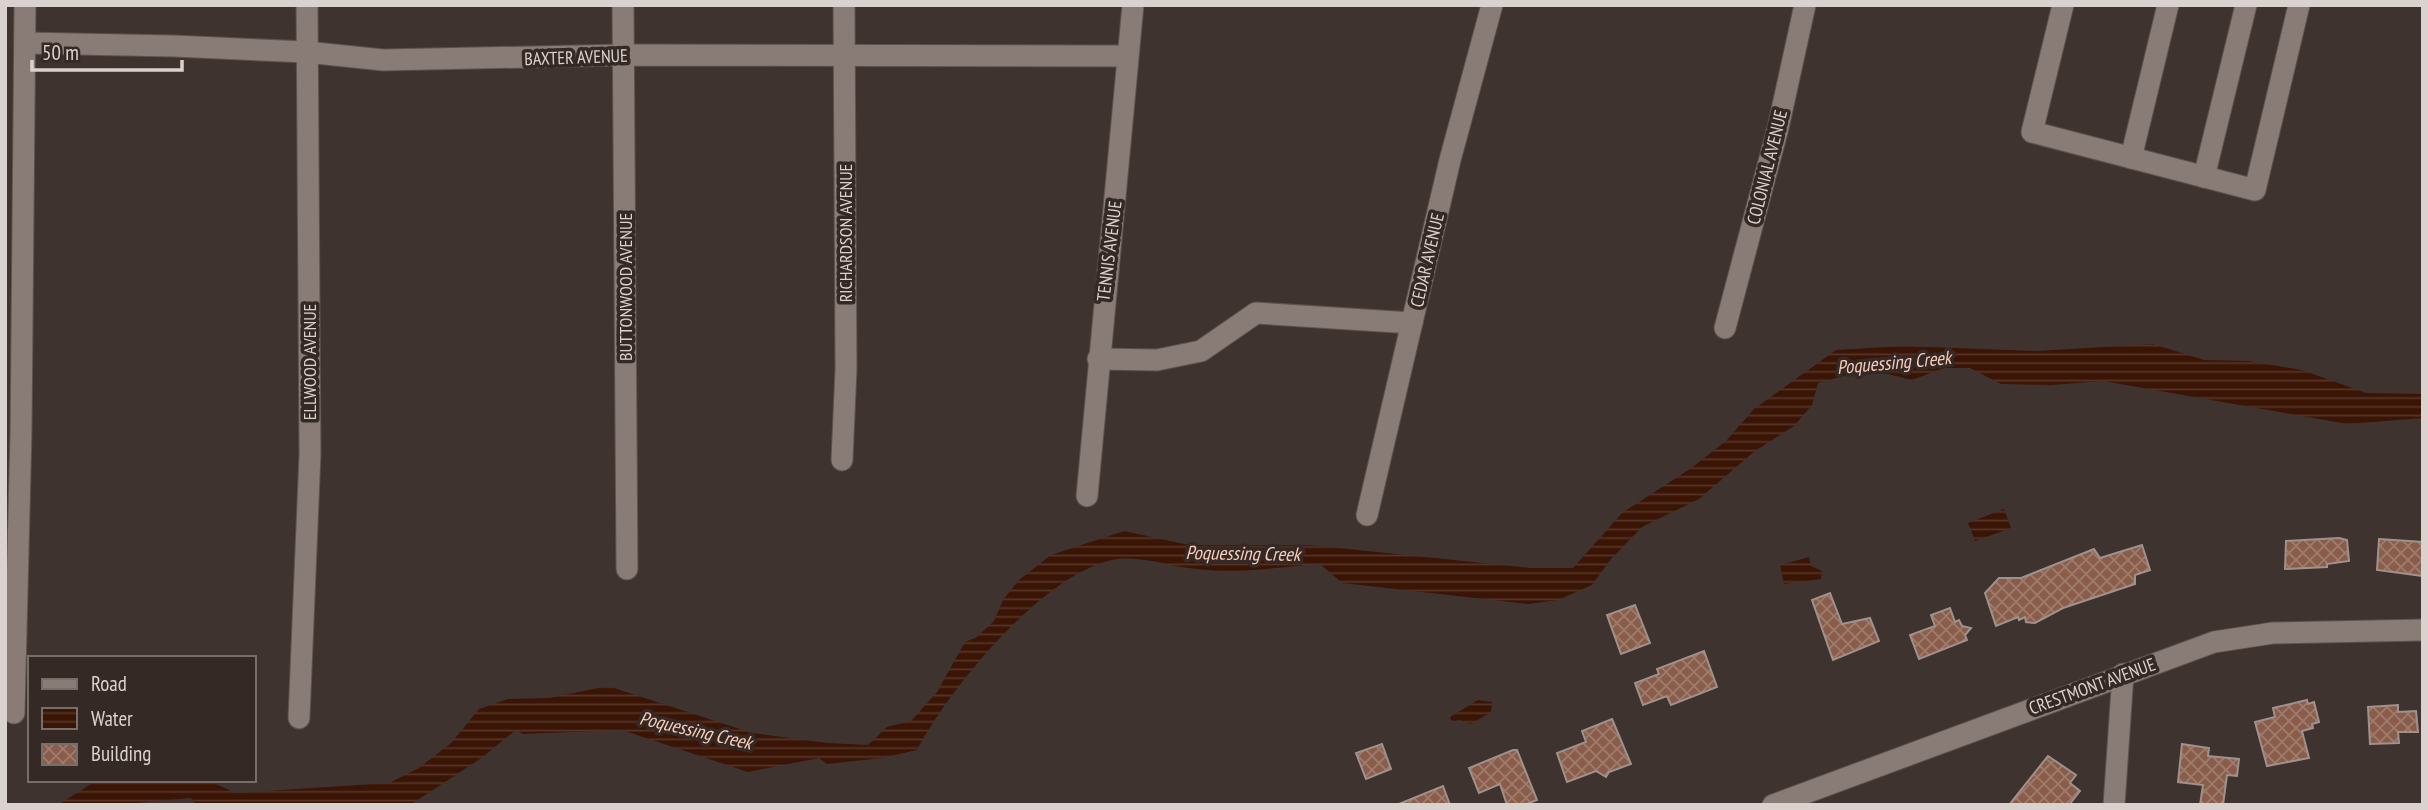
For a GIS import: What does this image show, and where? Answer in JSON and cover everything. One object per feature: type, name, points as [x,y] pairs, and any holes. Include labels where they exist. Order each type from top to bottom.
[{"type":"street","points":[[14,713],[21,446],[25,5]]},
{"type":"street","name":"ELLWOOD AVENUE","points":[[299,719],[310,454],[307,5]]},
{"type":"street","name":"BUTTONWOOD AVENUE","points":[[623,5],[627,569]]},
{"type":"street","name":"RICHARDSON AVENUE","points":[[842,460],[846,369],[844,5]]},
{"type":"street","name":"TENNIS AVENUE","points":[[1087,496],[1133,5]]},
{"type":"street","name":"CEDAR AVENUE","points":[[1367,515],[1450,160],[1492,5]]},
{"type":"street","name":"COLONIAL AVENUE","points":[[1725,328],[1778,128],[1805,5]]},
{"type":"street","points":[[2063,5],[2032,132],[2255,190],[2299,5]]},
{"type":"street","points":[[2131,158],[2168,5]]},
{"type":"street","points":[[2204,177],[2246,5]]},
{"type":"street","name":"BAXTER AVENUE","points":[[25,44],[306,52],[383,60],[623,55],[1127,56]]},
{"type":"street","points":[[1098,359],[1157,360],[1201,351],[1256,313],[1412,323]]},
{"type":"street","name":"CRESTMONT AVENUE","points":[[1773,805],[2214,642],[2273,633],[2423,630]]},
{"type":"street","points":[[2114,805],[2123,674]]},
{"type":"water","name":"Poquessing Creek","points":[[2153,344],[2204,360],[2248,361],[2302,370],[2366,393],[2423,394],[2423,418],[2347,424],[2103,381],[2051,385],[2001,384],[1970,368],[1944,368],[1912,380],[1888,374],[1858,372],[1818,383],[1812,405],[1794,426],[1755,451],[1699,499],[1642,527],[1611,559],[1592,585],[1558,600],[1528,604],[1342,583],[1320,564],[1227,571],[1187,568],[1138,559],[1118,559],[1090,568],[1061,584],[1002,635],[952,696],[917,750],[882,758],[827,764],[819,758],[748,772],[622,730],[523,734],[516,730],[480,759],[410,805],[196,805],[191,798],[115,805],[58,805],[94,782],[211,782],[236,793],[389,783],[419,768],[451,743],[479,709],[508,699],[549,698],[608,686],[752,733],[827,743],[868,745],[887,727],[911,721],[937,692],[965,642],[977,637],[994,621],[1003,600],[1019,580],[1051,555],[1124,531],[1189,545],[1310,545],[1530,568],[1573,568],[1622,513],[1690,469],[1726,441],[1754,409],[1836,350],[1904,346],[2037,351]]},
{"type":"water","points":[[2004,509],[2011,528],[1975,541],[1968,523]]},
{"type":"water","points":[[1809,557],[1811,566],[1822,571],[1821,579],[1784,584],[1780,565]]},
{"type":"water","points":[[1478,700],[1492,702],[1491,712],[1471,724],[1459,720],[1452,722],[1450,717]]},
{"type":"building","points":[[2339,538],[2347,540],[2349,561],[2327,564],[2327,567],[2285,569],[2286,541]]},
{"type":"building","points":[[2379,539],[2423,542],[2423,576],[2377,570]]},
{"type":"building","points":[[2142,545],[2150,570],[2135,575],[2135,584],[2063,608],[2035,623],[2026,622],[2025,617],[2019,620],[2018,617],[1996,626],[1985,593],[1999,578],[2021,578],[2094,549],[2100,558]]},
{"type":"building","points":[[1830,593],[1842,624],[1870,618],[1879,641],[1833,660],[1812,600]]},
{"type":"building","points":[[1635,605],[1650,643],[1621,654],[1607,615]]},
{"type":"building","points":[[1950,608],[1955,622],[1959,620],[1962,626],[1971,628],[1965,635],[1967,640],[1919,659],[1910,635],[1935,626],[1931,615]]},
{"type":"building","points":[[1704,651],[1717,687],[1671,705],[1667,696],[1643,705],[1635,683],[1659,674],[1657,669]]},
{"type":"building","points":[[2307,700],[2308,704],[2314,702],[2319,722],[2312,724],[2313,728],[2302,731],[2309,758],[2267,766],[2255,722],[2275,717],[2273,708]]},
{"type":"building","points":[[2398,705],[2398,712],[2416,711],[2418,732],[2398,732],[2399,743],[2370,744],[2368,707]]},
{"type":"building","points":[[1612,719],[1631,764],[1609,772],[1606,777],[1596,771],[1567,782],[1557,753],[1586,742],[1582,731]]},
{"type":"building","points":[[1382,744],[1391,769],[1366,779],[1356,753]]},
{"type":"building","points":[[2182,744],[2209,748],[2208,756],[2239,759],[2237,776],[2227,775],[2223,805],[2200,805],[2203,785],[2178,782]]},
{"type":"building","points":[[1517,750],[1537,800],[1524,805],[1507,805],[1500,784],[1479,793],[1469,768]]},
{"type":"building","points":[[2048,756],[2076,775],[2070,783],[2080,791],[2069,805],[2009,805]]},
{"type":"building","points":[[1443,786],[1450,805],[1399,805],[1399,804]]}]
